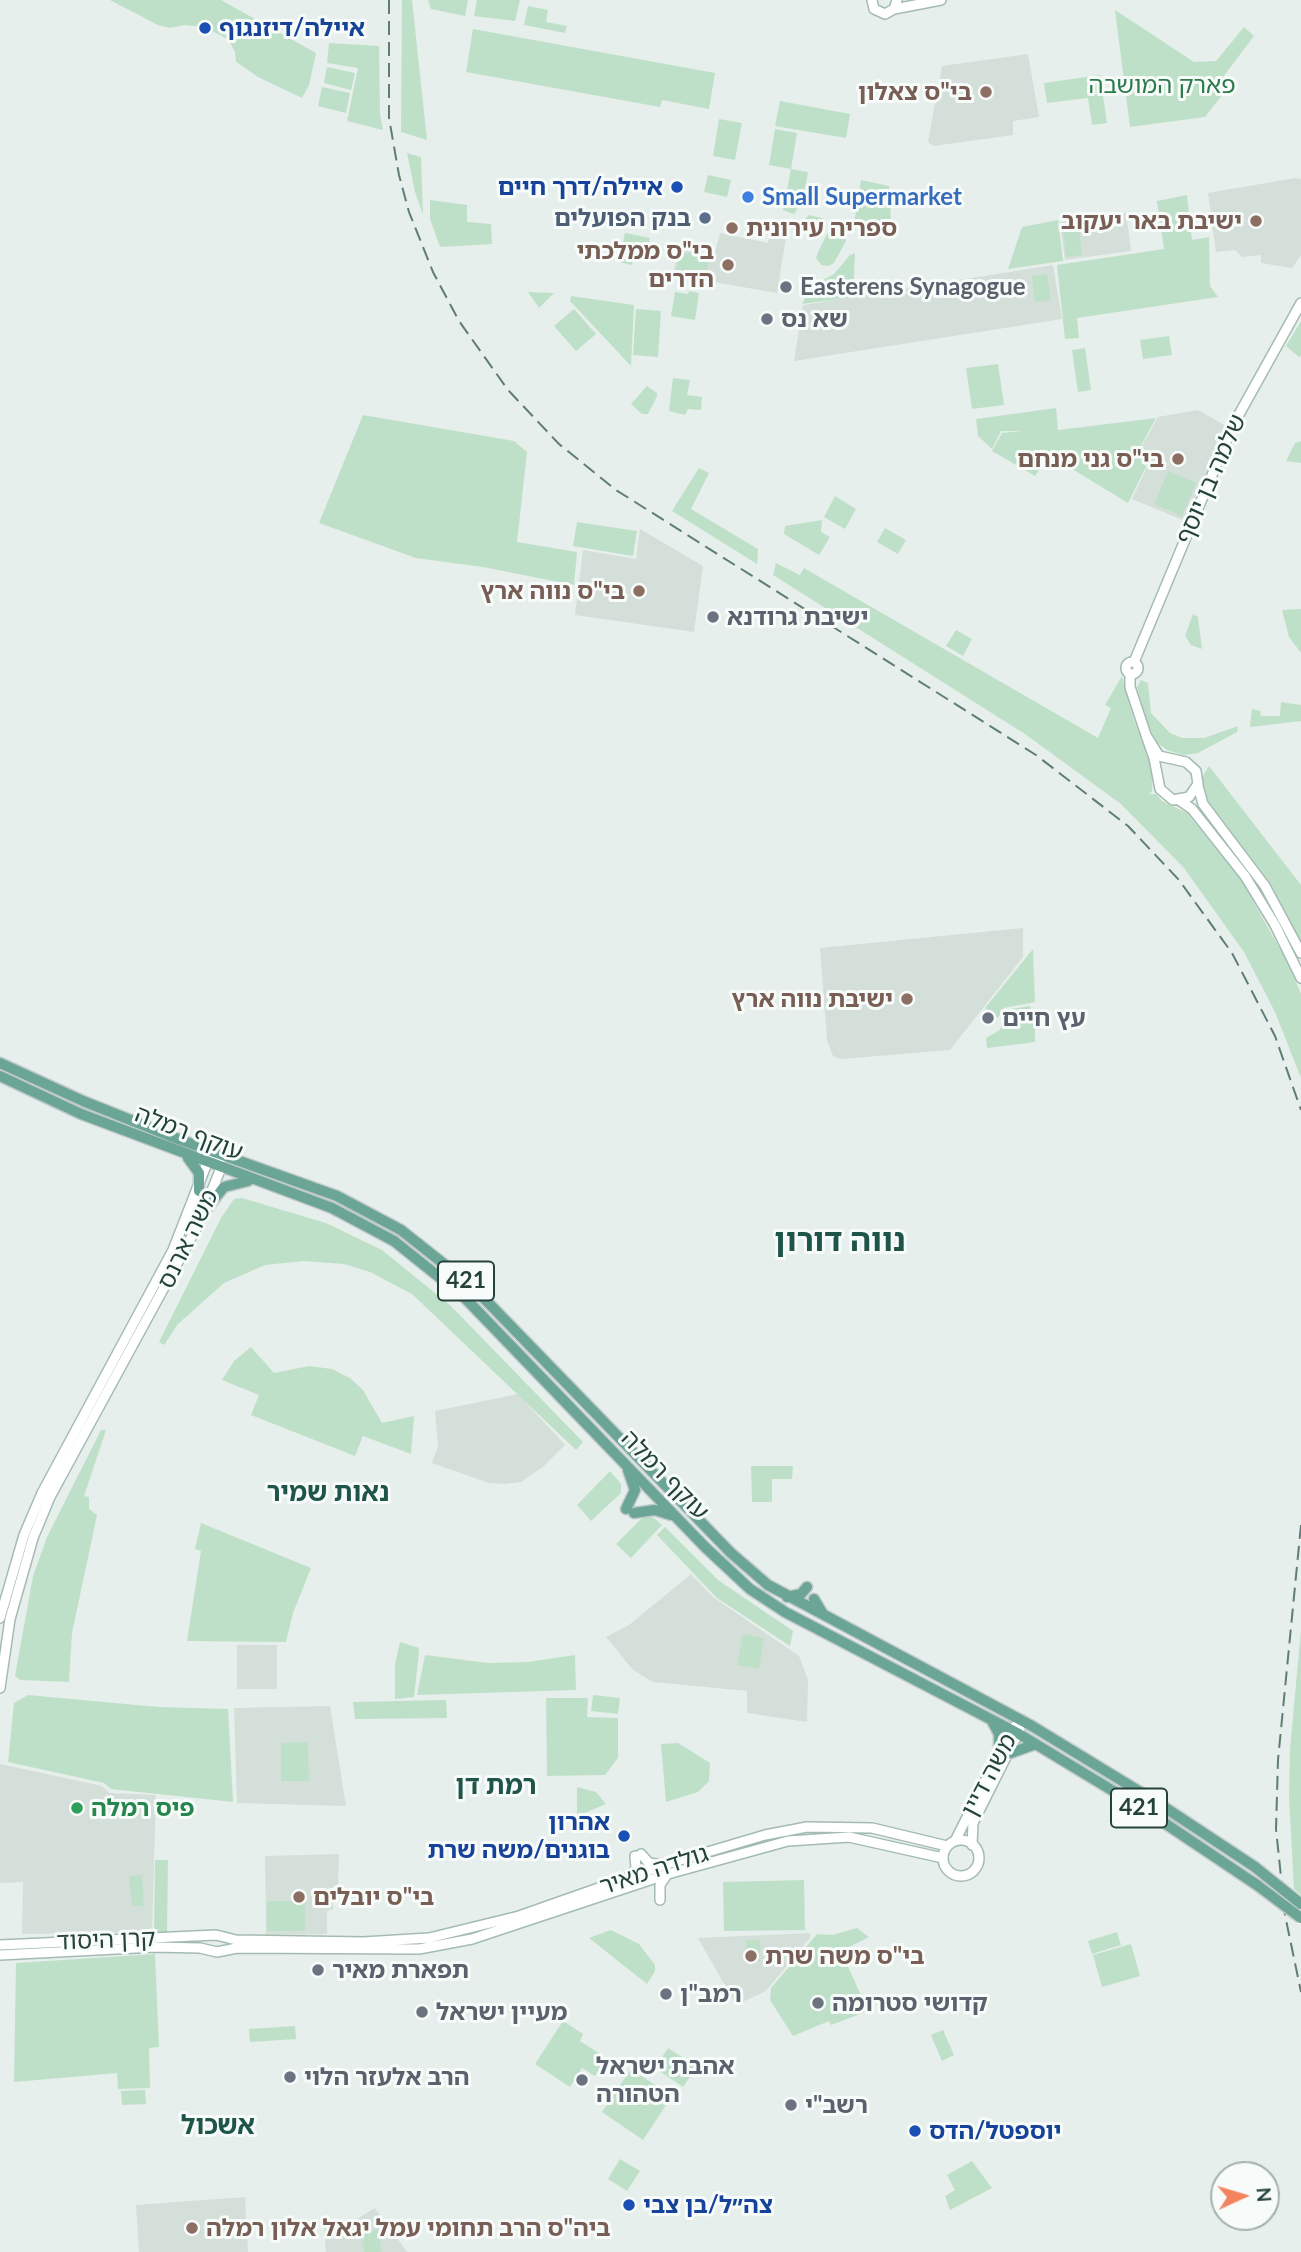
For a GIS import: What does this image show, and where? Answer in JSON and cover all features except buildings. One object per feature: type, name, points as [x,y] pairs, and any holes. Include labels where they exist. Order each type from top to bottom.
[{"type":"main road","points":[[870,1],[881,13],[895,4],[942,0]]},
{"type":"main road","name":"שלמה בן יוסף","points":[[1146,735],[1126,666],[1134,662],[1232,427],[1301,303]]},
{"type":"main road","points":[[1146,735],[1160,756],[1192,766],[1203,804],[1265,886],[1301,953]]},
{"type":"main road","points":[[1146,735],[1164,794],[1192,809],[1245,876],[1275,925],[1301,978]]},
{"type":"main road","points":[[1158,780],[1164,767],[1175,761]]},
{"type":"main road","points":[[1179,800],[1189,797],[1198,784]]},
{"type":"main road","name":"עוקף רמלה","points":[[0,1063],[83,1101],[337,1196],[366,1209],[416,1240],[479,1293],[731,1553],[787,1597],[1022,1720],[1155,1801],[1255,1867],[1301,1904]]},
{"type":"main road","name":"עוקף רמלה","points":[[0,1076],[81,1114],[360,1221],[408,1250],[470,1303],[677,1518],[737,1578],[763,1599],[1036,1744],[1148,1812],[1301,1918]]},
{"type":"main road","name":"משה ארנס","points":[[0,1618],[17,1556],[42,1493],[168,1259],[199,1191],[207,1163],[219,1153]]},
{"type":"main road","name":"משה ארנס","points":[[0,1688],[9,1619],[19,1580],[50,1497],[204,1212],[221,1168],[219,1153]]},
{"type":"main road","points":[[185,1155],[198,1169],[199,1191]]},
{"type":"main road","points":[[204,1212],[224,1186],[240,1181],[256,1181]]},
{"type":"main road","points":[[625,1463],[635,1487],[630,1511],[655,1510],[677,1518]]},
{"type":"main road","points":[[787,1597],[802,1594],[807,1587]]},
{"type":"main road","points":[[814,1599],[825,1617]]},
{"type":"main road","points":[[989,1718],[999,1734],[1004,1753],[1036,1744]]},
{"type":"main road","name":"משה דיין","points":[[951,1844],[1022,1720]]},
{"type":"main road","name":"משה דיין","points":[[972,1845],[973,1823],[1004,1753]]},
{"type":"main road","name":"גולדה מאיר","points":[[361,1947],[419,1949],[472,1939],[765,1835],[828,1825],[872,1828],[951,1844]]},
{"type":"main road","name":"גולדה מאיר","points":[[361,1947],[449,1935],[519,1916],[631,1876],[770,1844],[827,1836],[870,1840],[943,1858]]},
{"type":"main road","points":[[951,1844],[972,1845],[978,1858],[973,1871],[960,1876],[950,1872],[943,1858],[951,1844]]},
{"type":"main road","points":[[631,1876],[636,1868],[638,1855],[652,1864],[668,1869],[660,1885],[660,1900]]},
{"type":"main road","points":[[213,1936],[361,1947],[217,1952],[211,1950],[209,1941],[213,1936]]},
{"type":"main road","name":"קרן היסוד","points":[[3,1950],[213,1936]]},
{"type":"main road","points":[[223,1950],[224,1938]]},
{"type":"main road","name":"קרן היסוד","points":[[3,1950],[155,1947],[211,1950]]},
{"type":"shaded area","name":"בי\"ס צאלון","points":[[1028,54],[1039,117],[1013,121],[1013,135],[933,146],[928,142],[942,66]]},
{"type":"shaded area","name":"ישיבת באר יעקוב","points":[[1301,179],[1301,255],[1292,268],[1261,263],[1261,255],[1242,257],[1235,250],[1216,252],[1208,193]]},
{"type":"shaded area","points":[[1126,213],[1131,251],[1065,260],[1060,222]]},
{"type":"shaded area","name":"בי\"ס ממלכתי הדרים","points":[[772,225],[787,231],[777,293],[673,275],[678,249],[714,256],[720,233],[768,243]]},
{"type":"shaded area","points":[[1053,265],[1062,319],[794,361],[803,305]]},
{"type":"shaded area","name":"בי\"ס גני מנחם","points":[[1198,410],[1226,426],[1185,521],[1132,499],[1147,467],[1139,451],[1158,417]]},
{"type":"shaded area","name":"בי\"ס נווה ארץ","points":[[640,529],[703,566],[694,632],[575,615],[583,550],[636,559]]},
{"type":"shaded area","name":"ישיבת נווה ארץ","points":[[1023,928],[1023,957],[950,1050],[841,1059],[833,1056],[827,1040],[820,948]]},
{"type":"shaded area","points":[[518,1394],[565,1445],[544,1466],[521,1482],[505,1484],[489,1483],[432,1463],[438,1446],[435,1411]]},
{"type":"shaded area","points":[[691,1574],[713,1597],[799,1656],[808,1680],[807,1722],[747,1713],[747,1691],[653,1682],[633,1670],[606,1637],[629,1625]]},
{"type":"shaded area","points":[[237,1645],[277,1645],[277,1689],[237,1689]]},
{"type":"shaded area","points":[[330,1706],[346,1806],[237,1803],[234,1708]]},
{"type":"shaded area","points":[[0,1764],[102,1786],[109,1793],[156,1795],[152,1932],[22,1934],[23,1882],[0,1883]]},
{"type":"shaded area","name":"בי\"ס יובלים","points":[[339,1854],[338,1886],[333,1886],[333,1909],[327,1911],[327,1934],[266,1935],[265,1856]]},
{"type":"shaded area","points":[[810,1933],[810,1938],[766,1991],[736,2005],[698,1938]]},
{"type":"shaded area","name":"ביה\"ס הרב תחומי עמל יגאל אלון רמלה","points":[[245,2197],[248,2252],[139,2252],[136,2205]]},
{"type":"shaded area","points":[[375,2208],[407,2252],[326,2252],[324,2227],[355,2220]]},
{"type":"green space","points":[[110,0],[221,0],[316,53],[309,85],[302,98],[258,77],[236,62],[235,52],[228,39],[204,27],[184,25],[170,28],[158,25]]},
{"type":"green space","points":[[402,0],[412,0],[427,140],[401,132]]},
{"type":"green space","points":[[428,0],[468,0],[465,16],[431,9]]},
{"type":"green space","points":[[477,0],[520,0],[515,21],[474,16]]},
{"type":"green space","points":[[528,6],[548,10],[546,22],[567,26],[565,33],[524,25]]},
{"type":"green space","name":"פארק המושבה","points":[[1115,10],[1194,62],[1216,61],[1244,27],[1254,36],[1214,89],[1223,94],[1205,117],[1130,127]]},
{"type":"green space","points":[[473,29],[715,73],[709,109],[662,100],[660,107],[466,72]]},
{"type":"green space","points":[[329,43],[379,46],[380,114],[383,130],[347,121],[358,68],[327,63]]},
{"type":"green space","points":[[327,67],[355,73],[351,90],[324,83]]},
{"type":"green space","points":[[1100,75],[1107,123],[1092,125],[1088,98],[1047,103],[1044,83]]},
{"type":"green space","points":[[322,87],[350,93],[346,113],[318,106]]},
{"type":"green space","points":[[780,101],[850,114],[846,138],[775,126]]},
{"type":"green space","points":[[719,119],[742,123],[735,160],[713,156]]},
{"type":"green space","points":[[775,129],[797,133],[791,169],[769,165]]},
{"type":"green space","points":[[407,153],[421,157],[423,215],[415,192]]},
{"type":"green space","points":[[791,169],[808,172],[803,200],[794,214],[783,210]]},
{"type":"green space","points":[[708,175],[731,180],[727,197],[704,192]]},
{"type":"green space","points":[[861,180],[889,186],[891,221],[854,224]]},
{"type":"green space","points":[[1187,195],[1192,240],[1209,237],[1210,286],[1218,297],[1077,318],[1079,338],[1065,339],[1057,265],[1164,249],[1157,201]]},
{"type":"green space","points":[[430,200],[467,205],[467,222],[491,224],[492,244],[440,247],[430,219]]},
{"type":"green space","points":[[809,215],[825,219],[824,226],[809,228],[801,223]]},
{"type":"green space","points":[[1058,220],[1063,261],[1008,269],[1022,227]]},
{"type":"green space","points":[[838,227],[846,232],[846,241],[834,263],[821,265],[816,258],[818,252],[828,232]]},
{"type":"green space","points":[[1079,230],[1082,255],[1066,257],[1063,231]]},
{"type":"green space","points":[[625,233],[650,238],[648,251],[635,248],[632,265],[619,262]]},
{"type":"green space","points":[[680,252],[709,257],[706,276],[676,271]]},
{"type":"green space","points":[[855,253],[853,297],[802,304],[812,286],[834,274],[850,255]]},
{"type":"green space","points":[[1047,274],[1051,300],[1035,302],[1032,276]]},
{"type":"green space","points":[[689,291],[699,293],[695,320],[671,316],[675,292],[688,294]]},
{"type":"green space","points":[[528,292],[554,293],[539,308]]},
{"type":"green space","points":[[571,296],[634,305],[631,366],[570,301]]},
{"type":"green space","points":[[574,309],[596,334],[576,351],[554,326]]},
{"type":"green space","points":[[636,309],[661,311],[658,357],[633,355]]},
{"type":"green space","points":[[1301,321],[1301,356],[1299,357],[1286,346]]},
{"type":"green space","points":[[1169,336],[1172,355],[1143,359],[1140,340]]},
{"type":"green space","points":[[1085,348],[1091,390],[1078,392],[1072,350]]},
{"type":"green space","points":[[998,364],[1004,405],[972,409],[966,368]]},
{"type":"green space","points":[[673,378],[690,380],[687,395],[702,397],[701,410],[688,409],[685,415],[669,411]]},
{"type":"green space","points":[[647,386],[657,393],[657,396],[648,414],[642,414],[631,404]]},
{"type":"green space","points":[[1056,408],[1058,430],[1156,418],[1138,451],[1146,467],[1128,503],[1049,455],[1035,476],[992,451],[1002,433],[1022,431],[1001,431],[992,449],[978,436],[976,419]]},
{"type":"green space","points":[[363,415],[514,441],[527,452],[517,542],[577,552],[574,585],[483,567],[416,558],[319,523]]},
{"type":"green space","points":[[1301,441],[1301,463],[1286,461],[1295,443]]},
{"type":"green space","points":[[699,468],[709,473],[691,509],[758,549],[757,564],[672,511]]},
{"type":"green space","points":[[1168,471],[1196,483],[1182,516],[1154,504]]},
{"type":"green space","points":[[835,496],[856,509],[845,529],[824,517]]},
{"type":"green space","points":[[822,520],[821,532],[830,537],[819,555],[784,534],[785,526]]},
{"type":"green space","points":[[577,522],[637,531],[633,556],[573,546]]},
{"type":"green space","points":[[885,528],[906,540],[898,554],[877,542]]},
{"type":"green space","points":[[776,563],[800,575],[804,568],[1098,738],[1111,708],[1105,705],[1122,676],[1134,720],[1153,766],[1152,791],[1149,794],[1156,794],[1162,801],[1187,813],[1240,878],[1289,965],[1301,994],[1301,1078],[1275,1012],[1244,952],[1184,868],[1121,804],[1025,734],[773,575]]},
{"type":"green space","points":[[1301,609],[1301,653],[1289,637],[1282,610]]},
{"type":"green space","points":[[1193,614],[1198,617],[1202,649],[1191,645],[1185,636]]},
{"type":"green space","points":[[956,630],[972,639],[963,656],[946,646]]},
{"type":"green space","points":[[1141,680],[1148,683],[1151,713],[1170,733],[1182,738],[1204,738],[1238,726],[1237,732],[1198,753],[1183,755],[1167,750],[1158,743],[1147,724],[1137,687]]},
{"type":"green space","points":[[1281,702],[1301,705],[1301,721],[1250,727],[1252,709],[1260,711],[1261,716],[1280,716]]},
{"type":"green space","points":[[1209,766],[1301,885],[1301,943],[1249,856],[1206,801],[1201,779]]},
{"type":"green space","points":[[1033,949],[1035,1002],[1004,1008],[998,1018],[985,1008]]},
{"type":"green space","points":[[1030,1006],[1035,1023],[1035,1042],[987,1048],[986,1038],[1000,1030],[1005,1010]]},
{"type":"green space","points":[[242,1198],[326,1223],[382,1250],[451,1306],[583,1442],[576,1450],[412,1294],[370,1272],[344,1264],[304,1261],[265,1265],[224,1283],[178,1324],[164,1345],[159,1342],[221,1218],[234,1199]]},
{"type":"green space","points":[[251,1347],[274,1373],[309,1366],[332,1369],[350,1378],[363,1390],[382,1423],[414,1416],[411,1454],[363,1436],[355,1456],[251,1415],[259,1395],[222,1380],[234,1361]]},
{"type":"green space","points":[[101,1430],[106,1430],[84,1496],[89,1497],[89,1509],[97,1515],[72,1633],[69,1682],[20,1680],[15,1676],[33,1576],[47,1537]]},
{"type":"green space","points":[[751,1466],[793,1466],[792,1479],[772,1479],[772,1502],[752,1502]]},
{"type":"green space","points":[[610,1471],[621,1484],[621,1493],[591,1521],[577,1505]]},
{"type":"green space","points":[[644,1516],[654,1518],[662,1525],[631,1558],[616,1544]]},
{"type":"green space","points":[[201,1523],[311,1568],[293,1613],[286,1642],[187,1641],[201,1551],[195,1549]]},
{"type":"green space","points":[[665,1527],[718,1580],[793,1631],[790,1646],[717,1598],[657,1535]]},
{"type":"green space","points":[[1301,1630],[1301,1895],[1294,1889],[1289,1798],[1290,1749]]},
{"type":"green space","points":[[743,1634],[764,1638],[759,1669],[737,1665]]},
{"type":"green space","points":[[400,1642],[419,1648],[418,1661],[414,1697],[395,1699],[395,1664]]},
{"type":"green space","points":[[425,1655],[488,1663],[528,1662],[575,1655],[576,1690],[417,1695]]},
{"type":"green space","points":[[28,1695],[158,1707],[228,1709],[233,1802],[111,1789],[104,1783],[8,1762],[14,1703]]},
{"type":"green space","points":[[593,1695],[620,1698],[618,1714],[591,1711]]},
{"type":"green space","points":[[546,1698],[588,1698],[587,1717],[618,1718],[618,1758],[605,1775],[547,1776]]},
{"type":"green space","points":[[446,1700],[447,1718],[355,1719],[353,1702]]},
{"type":"green space","points":[[308,1742],[309,1781],[281,1781],[281,1743]]},
{"type":"green space","points":[[678,1743],[710,1763],[709,1781],[698,1792],[666,1802],[661,1744]]},
{"type":"green space","points":[[577,1787],[596,1792],[606,1804],[577,1816]]},
{"type":"green space","points":[[155,1860],[168,1860],[167,1933],[154,1933]]},
{"type":"green space","points":[[142,1875],[144,1906],[132,1906],[129,1876]]},
{"type":"green space","points":[[804,1880],[805,1930],[724,1931],[723,1882]]},
{"type":"green space","points":[[267,1901],[305,1901],[305,1931],[267,1931]]},
{"type":"green space","points":[[857,1928],[869,1937],[841,1951],[868,2011],[831,2025],[829,2021],[793,2036],[770,2000],[771,1988],[817,1934],[832,1935]]},
{"type":"green space","points":[[611,1930],[639,1944],[655,1965],[655,1971],[647,1984],[589,1938]]},
{"type":"green space","points":[[1117,1932],[1121,1945],[1092,1954],[1088,1941]]},
{"type":"green space","points":[[746,1940],[760,1940],[760,1962],[747,1962]]},
{"type":"green space","points":[[1131,1944],[1140,1976],[1102,1987],[1093,1955]]},
{"type":"green space","points":[[155,1954],[159,2047],[149,2048],[150,2088],[118,2089],[117,2073],[14,2082],[16,1963]]},
{"type":"green space","points":[[563,2021],[583,2034],[580,2041],[606,2058],[595,2076],[582,2068],[570,2087],[535,2064]]},
{"type":"green space","points":[[295,2026],[296,2039],[250,2042],[249,2029]]},
{"type":"green space","points":[[943,2030],[954,2055],[942,2061],[931,2035]]},
{"type":"green space","points":[[668,2048],[697,2067],[683,2087],[655,2068]]},
{"type":"green space","points":[[631,2069],[672,2096],[643,2140],[602,2112]]},
{"type":"green space","points":[[145,2090],[146,2104],[122,2105],[121,2091]]},
{"type":"green space","points":[[620,2159],[640,2171],[627,2191],[608,2179]]},
{"type":"green space","points":[[972,2161],[992,2188],[950,2210],[945,2196],[955,2190],[947,2175]]},
{"type":"green space","points":[[380,2230],[381,2252],[364,2252],[362,2231]]},
{"type":"railway","points":[[389,0],[389,118],[409,212],[433,272],[459,321],[508,390],[559,444],[616,490],[1036,755],[1128,826],[1179,880],[1232,953],[1275,1036],[1301,1110]]},
{"type":"railway","points":[[1301,1525],[1278,1760],[1276,1829],[1285,1915],[1301,1992]]},
{"type":"place","name":"איילה/דיזנגוף","points":[[205,28]]},
{"type":"place","name":"בי\"ס צאלון","points":[[986,92]]},
{"type":"place","name":"איילה/דרך חיים","points":[[677,187]]},
{"type":"place","name":"Small Supermarket","points":[[748,197]]},
{"type":"place","name":"בנק הפועלים","points":[[705,218]]},
{"type":"place","name":"ישיבת באר יעקוב","points":[[1256,221]]},
{"type":"place","name":"ספריה עירונית","points":[[732,228]]},
{"type":"place","name":"בי\"ס ממלכתי הדרים","points":[[728,265]]},
{"type":"place","name":"Easterens Synagogue","points":[[786,287]]},
{"type":"place","name":"שא נס","points":[[767,319]]},
{"type":"place","name":"בי\"ס גני מנחם","points":[[1178,459]]},
{"type":"place","name":"בי\"ס נווה ארץ","points":[[639,591]]},
{"type":"place","name":"ישיבת גרודנא","points":[[713,617]]},
{"type":"place","name":"ישיבת נווה ארץ","points":[[907,999]]},
{"type":"place","name":"עץ חיים","points":[[988,1018]]},
{"type":"place","name":"פיס רמלה","points":[[77,1808]]},
{"type":"place","name":"אהרון בוגנים/משה שרת","points":[[624,1836]]},
{"type":"place","name":"בי\"ס יובלים","points":[[299,1897]]},
{"type":"place","name":"בי\"ס משה שרת","points":[[751,1956]]},
{"type":"place","name":"תפארת מאיר","points":[[318,1970]]},
{"type":"place","name":"רמב\"ן","points":[[666,1994]]},
{"type":"place","name":"קדושי סטרומה","points":[[818,2003]]},
{"type":"place","name":"מעיין ישראל","points":[[422,2012]]},
{"type":"place","name":"הרב אלעזר הלוי","points":[[290,2077]]},
{"type":"place","name":"אהבת ישראל הטהורה","points":[[582,2080]]},
{"type":"place","name":"רשב\"י","points":[[791,2105]]},
{"type":"place","name":"יוספטל/הדס","points":[[915,2131]]},
{"type":"place","name":"צה״ל/בן צבי","points":[[629,2205]]},
{"type":"place","name":"ביה\"ס הרב תחומי עמל יגאל אלון רמלה","points":[[192,2228]]},
{"type":"district","name":"נווה דורון","points":[[840,1241]]},
{"type":"district","name":"נאות שמיר","points":[[328,1493]]},
{"type":"district","name":"רמת דן","points":[[496,1786]]},
{"type":"district","name":"אשכול","points":[[218,2126]]}]
